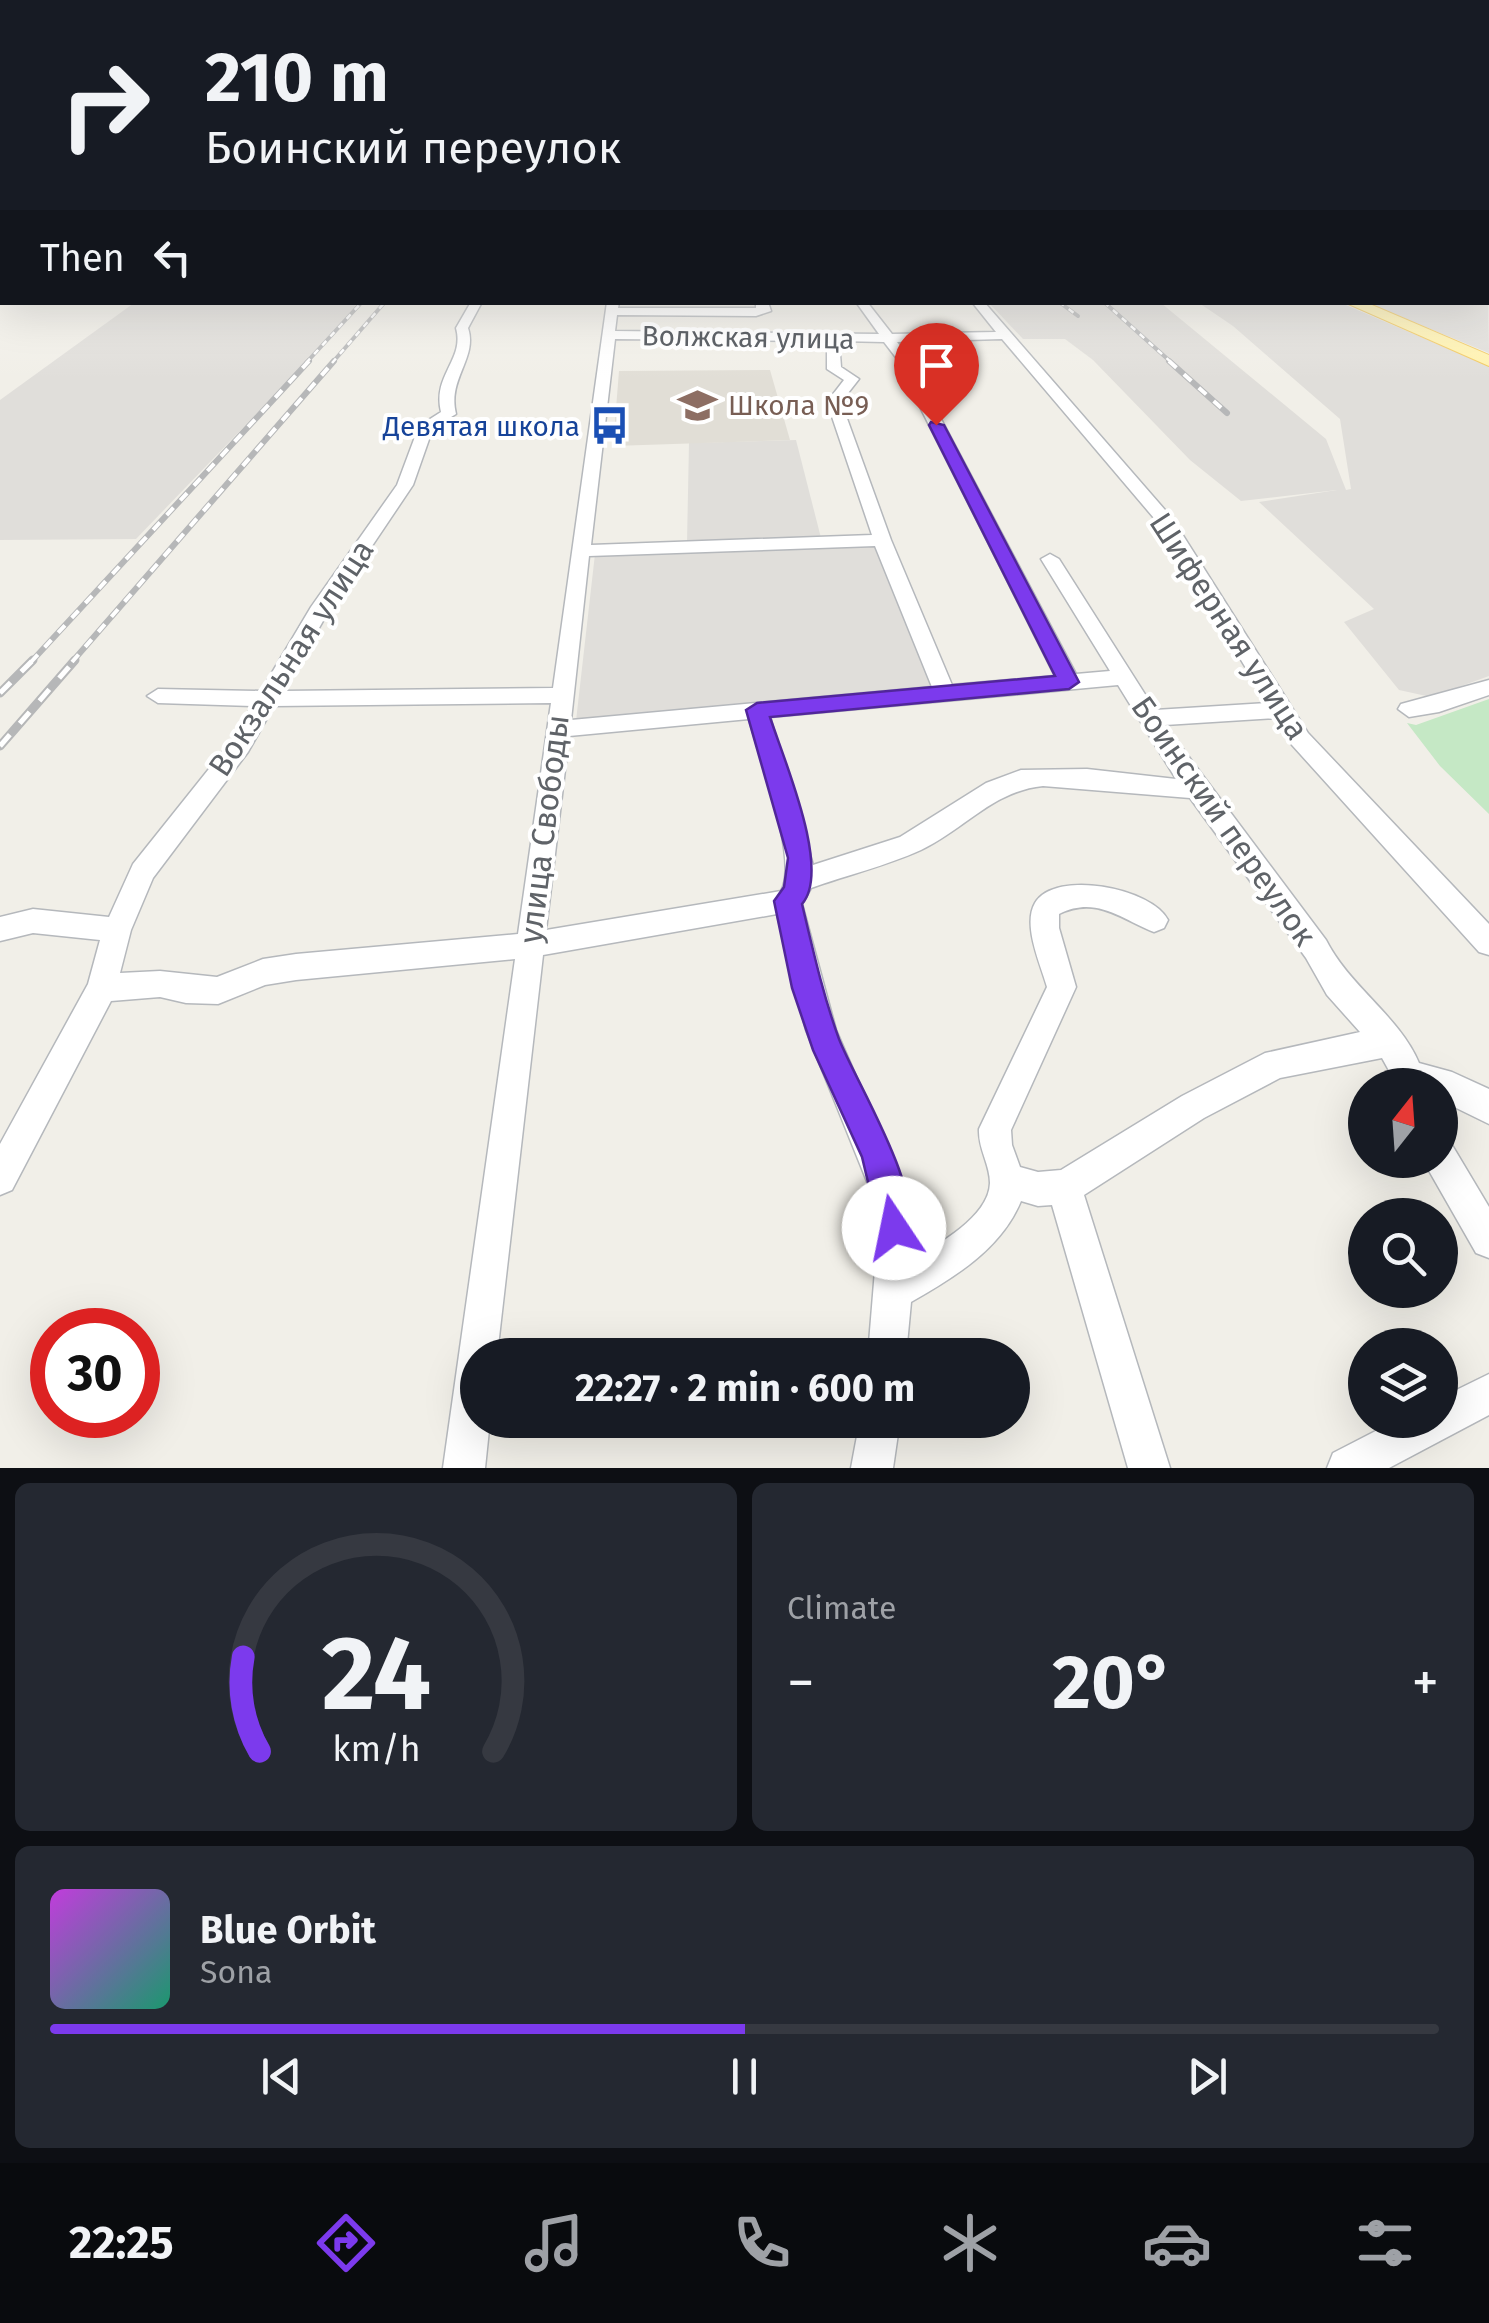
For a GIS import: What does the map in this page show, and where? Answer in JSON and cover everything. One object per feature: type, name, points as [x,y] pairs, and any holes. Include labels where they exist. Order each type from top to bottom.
[{"type":"main road","points":[[1358,305],[1489,361]]},
{"type":"street","name":"Вокзальная улица","points":[[0,1178],[102,988],[117,930],[150,860],[240,746],[321,607],[405,484],[426,426],[446,417],[444,395],[466,341],[462,328],[474,305]]},
{"type":"street","points":[[610,316],[756,312],[765,310],[763,305]]},
{"type":"street","points":[[864,305],[892,338],[908,368],[918,376],[925,402],[1069,682]]},
{"type":"street","name":"Шиферная улица","points":[[980,305],[1166,522],[1280,710],[1312,754],[1489,943]]},
{"type":"street","name":"Волжская улица","points":[[610,316],[833,338],[1008,334]]},
{"type":"street","name":"улица Свободы","points":[[480,1338],[610,316]]},
{"type":"street","points":[[833,338],[834,369],[852,379],[834,402],[882,540],[945,693]]},
{"type":"street","points":[[578,551],[882,540]]},
{"type":"street","points":[[1050,560],[1124,677]]},
{"type":"street","name":"Боинский переулок","points":[[556,729],[1124,677],[1198,789],[1316,949],[1334,981],[1403,1068]]},
{"type":"street","points":[[1409,710],[1489,686]]},
{"type":"street","points":[[158,696],[560,695]]},
{"type":"street","points":[[757,710],[800,858],[794,891],[806,988],[822,1034],[878,1155],[894,1228],[888,1338]]},
{"type":"street","points":[[1149,718],[1280,710]]},
{"type":"street","points":[[102,988],[160,984],[218,991],[264,972],[296,966],[529,945],[794,891],[910,843],[972,807],[994,786],[1022,778],[1104,778],[1198,789]]},
{"type":"street","points":[[892,1292],[940,1265],[980,1233],[1006,1200],[1008,1180],[993,1148],[995,1129],[1062,987],[1045,928],[1046,908],[1064,899],[1125,901],[1154,920]]},
{"type":"street","points":[[0,929],[33,920],[117,930]]},
{"type":"street","points":[[1008,1180],[1038,1189],[1064,1187],[1126,1152],[1192,1107],[1276,1064],[1386,1042]]},
{"type":"street","points":[[1458,1090],[1489,1108]]},
{"type":"street","points":[[1453,1178],[1489,1240]]},
{"type":"street","points":[[1064,1187],[1149,1468]]},
{"type":"street","points":[[1458,1410],[1489,1394]]},
{"type":"street","name":"улица Свободы","points":[[464,1468],[468,1438]]},
{"type":"street","points":[[872,1468],[877,1438]]},
{"type":"street","points":[[1348,1468],[1405,1438]]},
{"type":"shaded area","points":[[131,305],[361,305],[136,539],[0,540],[0,400]]},
{"type":"shaded area","points":[[991,305],[1163,305],[1326,439],[1346,490],[1351,489],[1340,419],[1233,326],[1202,305],[1346,305],[1489,366],[1489,676],[1431,697],[1399,690],[1344,622],[1374,609],[1259,502],[1337,490],[1241,501],[1190,460],[1093,360],[1065,339],[1023,339]]},
{"type":"shaded area","points":[[1372,305],[1488,305],[1489,353]]},
{"type":"shaded area","name":"Школа №9","points":[[770,370],[790,440],[613,446],[619,371]]},
{"type":"shaded area","points":[[796,440],[821,538],[687,543],[689,443]]},
{"type":"shaded area","points":[[878,545],[933,689],[576,721],[595,554]]},
{"type":"green space","points":[[1489,699],[1489,814],[1440,766],[1407,723],[1416,725]]},
{"type":"railway","points":[[306,363],[359,305]]},
{"type":"railway","points":[[332,363],[382,305]]},
{"type":"railway","points":[[1063,305],[1078,316]]},
{"type":"railway","points":[[1107,305],[1172,363]]},
{"type":"railway","points":[[31,662],[309,361]]},
{"type":"railway","points":[[72,662],[334,361]]},
{"type":"railway","points":[[1169,361],[1227,413]]},
{"type":"railway","points":[[0,746],[75,660]]},
{"type":"railway","points":[[0,693],[31,662]]},
{"type":"place","name":"Школа №9","points":[[698,405]]},
{"type":"place","name":"Девятая школа","points":[[610,426]]},
{"type":"route","points":[[894,1228],[878,1155],[828,1050],[806,988],[788,901],[797,892],[802,870],[800,858],[757,710],[1069,682],[936,425]]}]
